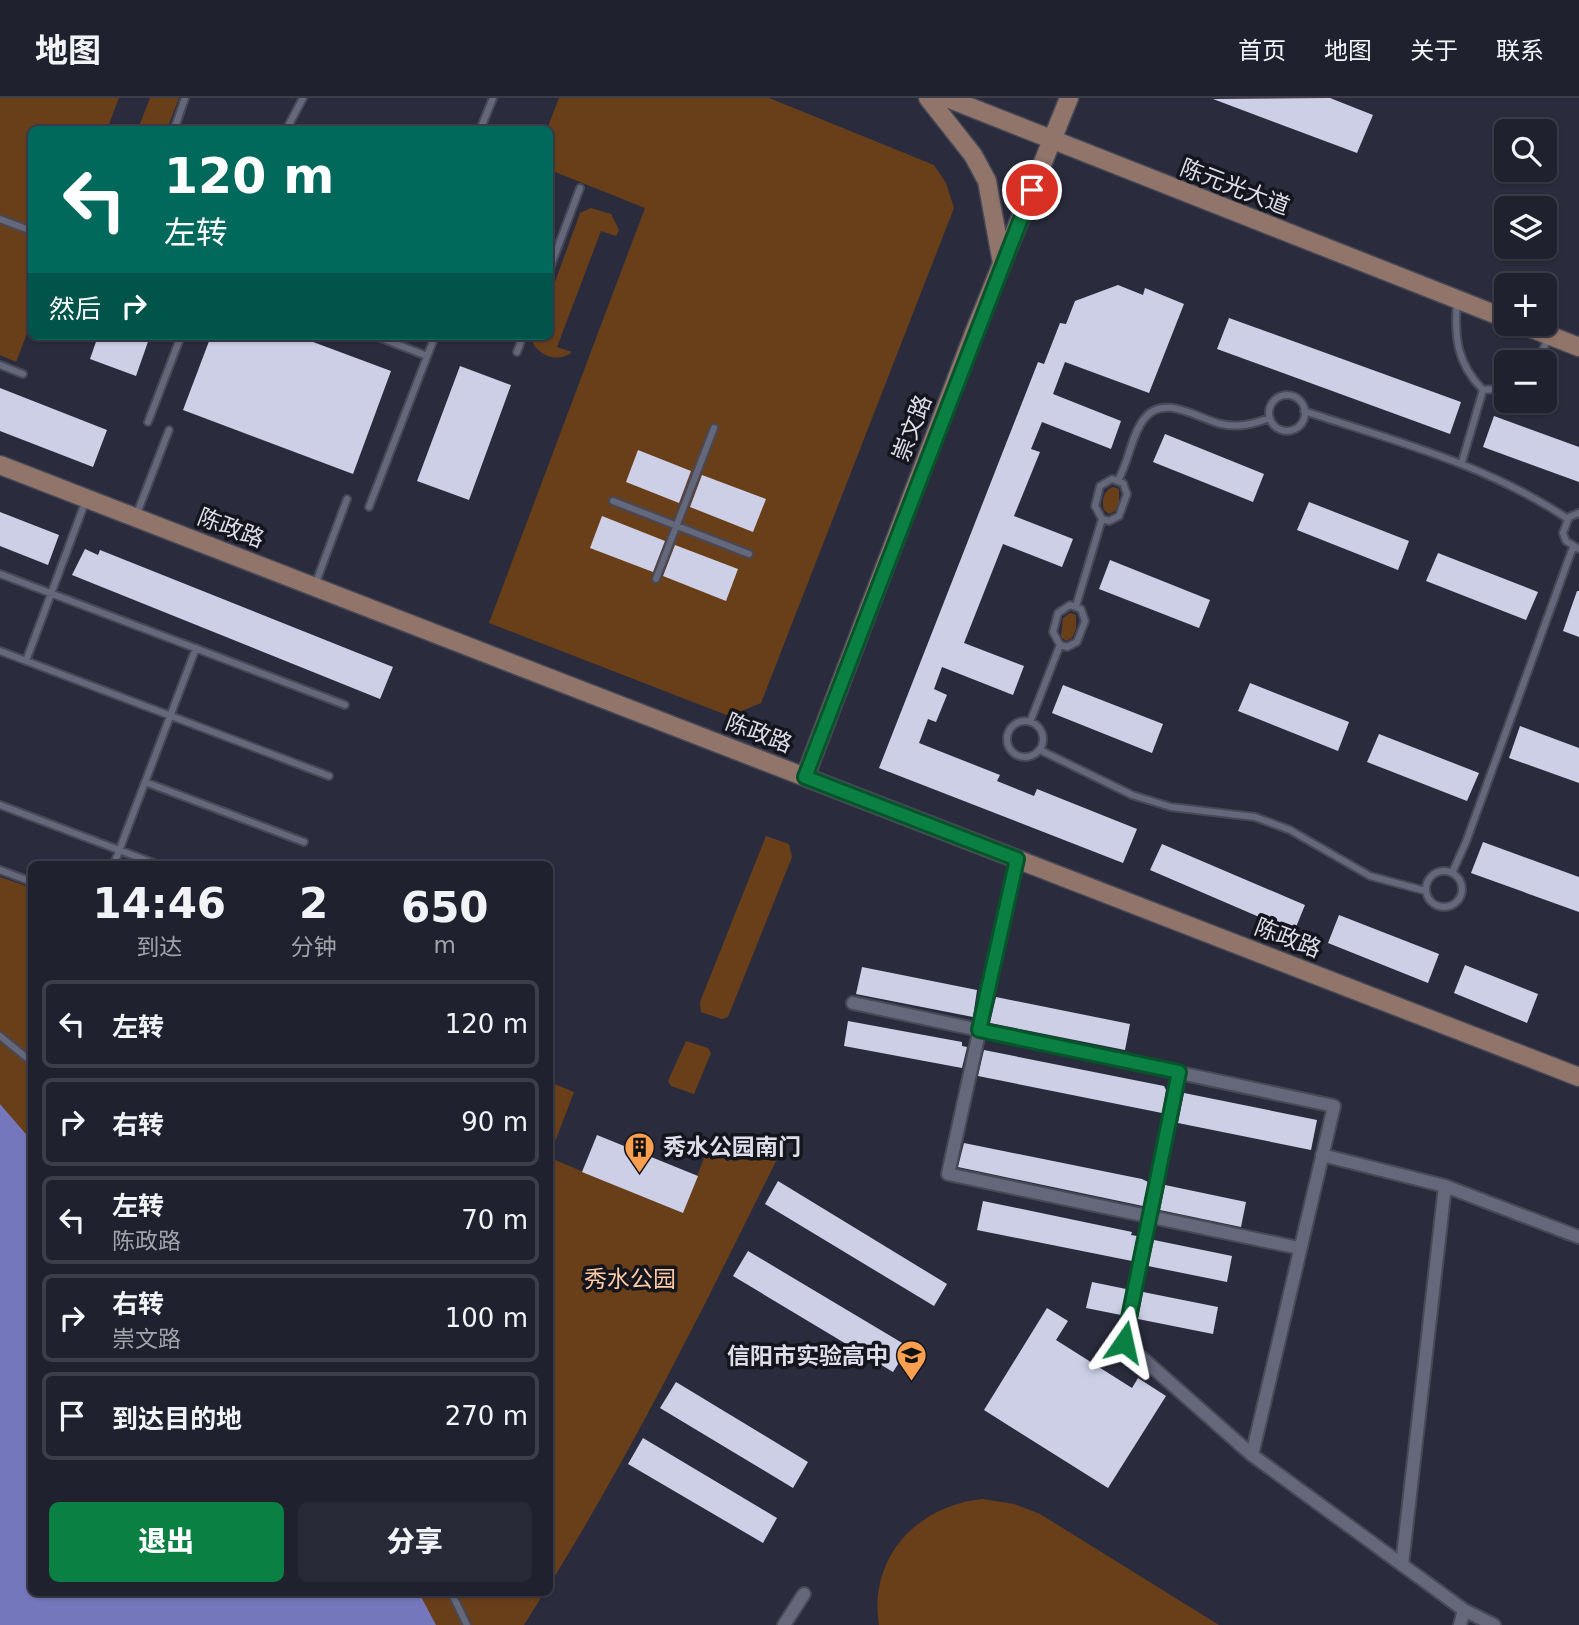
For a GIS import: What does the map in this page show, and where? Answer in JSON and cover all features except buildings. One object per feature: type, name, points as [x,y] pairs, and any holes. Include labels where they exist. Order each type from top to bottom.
[{"type":"street","points":[[928,98],[973,155],[986,181],[1002,263]]},
{"type":"street","name":"陈元光大道","points":[[947,98],[1494,314]]},
{"type":"street","name":"崇文路","points":[[805,777],[1002,263],[1069,98]]},
{"type":"street","points":[[1552,336],[1579,347]]},
{"type":"street","name":"陈政路","points":[[0,465],[1579,1077]]},
{"type":"street","points":[[1017,859],[948,1174],[1299,1248]]},
{"type":"street","points":[[853,1003],[1334,1106],[1252,1455]]},
{"type":"street","points":[[1179,1072],[1124,1342],[1252,1455],[1464,1610],[1494,1625]]},
{"type":"street","points":[[1322,1154],[1445,1186],[1579,1237]]},
{"type":"street","points":[[1402,1564],[1445,1186]]},
{"type":"street","points":[[784,1625],[804,1594]]},
{"type":"street","points":[[1460,1625],[1464,1610]]},
{"type":"lane","points":[[175,126],[185,98]]},
{"type":"lane","points":[[288,126],[303,98]]},
{"type":"lane","points":[[482,126],[493,98]]},
{"type":"lane","points":[[553,260],[580,188]]},
{"type":"lane","points":[[0,219],[28,230]]},
{"type":"lane","points":[[1457,299],[1454,332],[1460,357],[1469,377],[1483,390],[1494,389]]},
{"type":"lane","points":[[148,422],[179,340]]},
{"type":"lane","points":[[386,340],[427,356]]},
{"type":"lane","points":[[369,507],[433,340]]},
{"type":"lane","points":[[517,352],[522,340]]},
{"type":"lane","points":[[0,365],[23,374]]},
{"type":"lane","points":[[1462,462],[1483,390]]},
{"type":"lane","points":[[1282,395],[1299,399],[1304,411],[1302,423],[1287,431],[1278,429],[1270,418],[1270,406],[1282,395]]},
{"type":"lane","points":[[1118,480],[1144,418],[1155,411],[1179,409],[1220,424],[1235,426],[1270,418]]},
{"type":"lane","points":[[1304,411],[1462,462],[1522,491],[1568,519]]},
{"type":"lane","points":[[656,579],[714,428]]},
{"type":"lane","points":[[136,517],[169,430]]},
{"type":"lane","points":[[1076,606],[1102,519],[1095,506],[1100,486],[1112,479],[1118,480],[1126,486],[1124,509],[1119,516],[1109,521],[1102,519]]},
{"type":"lane","points":[[26,661],[87,499]]},
{"type":"lane","points":[[314,587],[347,499]]},
{"type":"lane","points":[[612,501],[749,554]]},
{"type":"lane","points":[[1452,873],[1576,548],[1563,533],[1568,519],[1579,513]]},
{"type":"lane","points":[[0,574],[345,705]]},
{"type":"lane","points":[[1070,605],[1076,606],[1084,612],[1082,635],[1067,648],[1060,645],[1053,632],[1058,613],[1070,605]]},
{"type":"lane","points":[[1030,722],[1060,645]]},
{"type":"lane","points":[[115,861],[196,648]]},
{"type":"lane","points":[[0,651],[329,776]]},
{"type":"lane","points":[[1030,722],[1043,733],[1040,750],[1034,755],[1017,755],[1007,741],[1013,725],[1030,722]]},
{"type":"lane","points":[[1040,750],[1145,799],[1171,807],[1255,817],[1290,830],[1370,876],[1426,891],[1436,905],[1453,905],[1462,891],[1462,883],[1452,873],[1440,871],[1433,875],[1426,891]]},
{"type":"lane","points":[[145,782],[304,842]]},
{"type":"lane","points":[[0,805],[148,861]]},
{"type":"lane","points":[[0,870],[28,880]]},
{"type":"lane","points":[[0,1036],[28,1059]]},
{"type":"lane","points":[[453,1596],[467,1625]]},
{"type":"green space","points":[[0,98],[119,98],[108,126],[28,126],[28,331],[16,362],[0,355]]},
{"type":"green space","points":[[150,98],[179,98],[168,126],[139,126]]},
{"type":"green space","points":[[559,98],[769,98],[934,165],[946,183],[954,208],[761,703],[729,716],[489,623],[645,208],[553,171],[553,126],[548,126]]},
{"type":"green space","points":[[591,208],[611,214],[619,230],[616,236],[601,231],[557,347],[572,352],[555,358],[539,351],[532,341],[553,340],[553,288],[580,213]]},
{"type":"green space","points":[[1113,487],[1119,489],[1119,503],[1115,511],[1109,514],[1104,510],[1103,500],[1105,493]]},
{"type":"green space","points":[[1070,613],[1076,615],[1076,629],[1072,638],[1066,641],[1061,637],[1063,618]]},
{"type":"green space","points":[[766,836],[789,844],[792,857],[728,1017],[722,1019],[701,1012],[700,1002]]},
{"type":"green space","points":[[0,877],[28,887],[28,1596],[542,1596],[524,1625],[0,1625]]},
{"type":"green space","points":[[686,1041],[708,1048],[711,1053],[694,1094],[671,1086],[668,1081]]},
{"type":"green space","points":[[553,1083],[574,1092],[553,1147]]},
{"type":"green space","name":"秀水公园","points":[[712,1137],[776,1161],[640,1428],[553,1579],[553,1159],[683,1213]]},
{"type":"green space","points":[[983,1499],[1014,1504],[1040,1514],[1219,1625],[879,1625],[881,1577],[902,1539],[938,1512],[959,1503]]},
{"type":"water","points":[[0,1104],[28,1137],[28,1596],[421,1596],[436,1625],[0,1625]]},
{"type":"place","name":"秀水公园南门","points":[[640,1174]]},
{"type":"place","name":"信阳市实验高中","points":[[911,1383]]},
{"type":"route","points":[[1032,190],[974,333],[805,777],[1017,859],[979,1030],[1179,1072],[1124,1342]]}]
